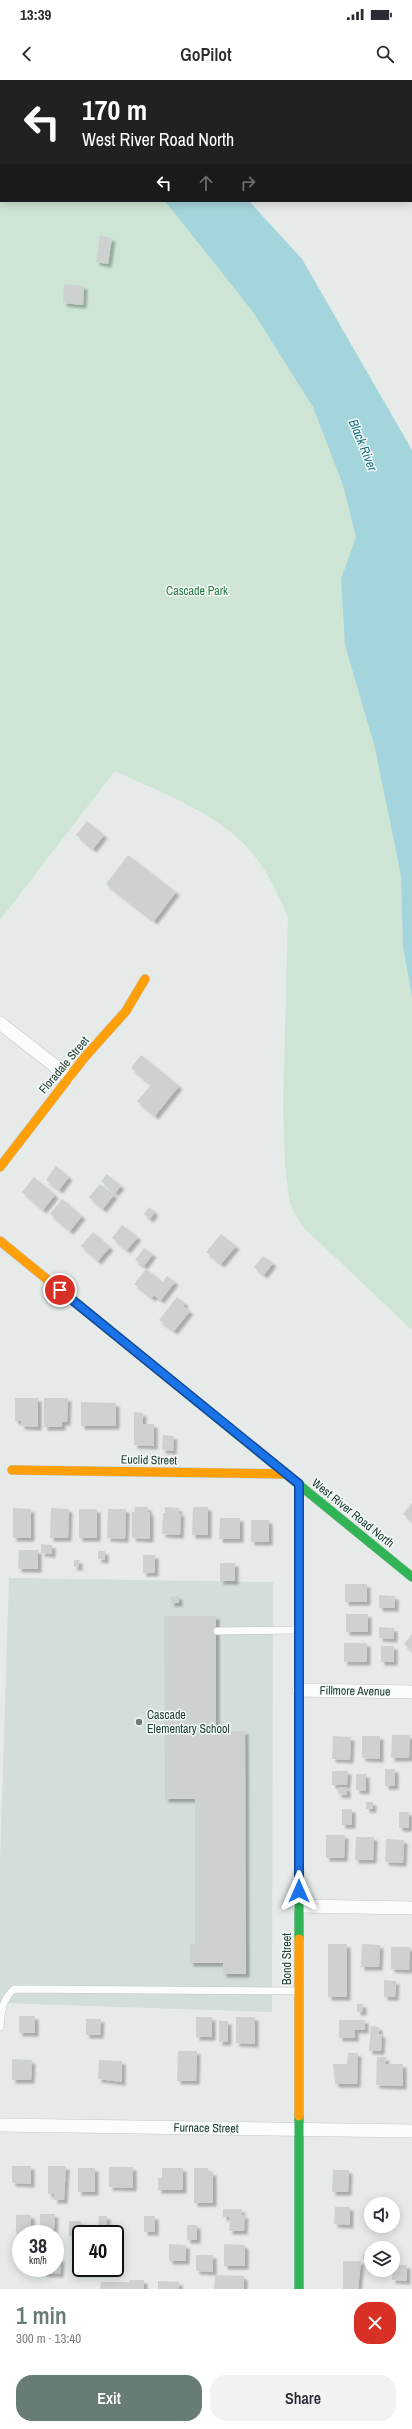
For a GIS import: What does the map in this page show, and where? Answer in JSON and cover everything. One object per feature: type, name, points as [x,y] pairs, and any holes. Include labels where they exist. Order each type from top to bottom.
[{"type":"street","name":"Floradale Street","points":[[0,1167],[69,1077],[123,1017],[136,999],[146,979]]},
{"type":"street","points":[[0,1023],[69,1077]]},
{"type":"street","name":"West River Road North","points":[[0,1241],[412,1577]]},
{"type":"street","name":"Euclid Street","points":[[12,1470],[286,1474]]},
{"type":"street","name":"Bond Street","points":[[299,1484],[299,2289]]},
{"type":"street","name":"Fillmore Avenue","points":[[299,1690],[412,1692]]},
{"type":"street","points":[[299,1906],[412,1908]]},
{"type":"street","name":"Furnace Street","points":[[0,2125],[412,2131]]},
{"type":"lane","points":[[218,1631],[299,1630]]},
{"type":"lane","points":[[0,2027],[1,2009],[6,1996],[14,1989],[299,1991]]},
{"type":"shaded area","name":"Cascade Elementary School","points":[[9,1578],[273,1582],[272,2012],[0,2003],[0,1862]]},
{"type":"green space","name":"Cascade Park","points":[[0,202],[212,202],[412,480],[412,1330],[302,1226],[290,1204],[285,1167],[283,1106],[288,917],[266,872],[256,858],[242,843],[227,829],[210,817],[172,797],[115,771],[0,920]]},
{"type":"water","name":"Black River","points":[[166,202],[250,202],[302,259],[412,450],[412,997],[403,947],[401,876],[375,748],[345,645],[341,579],[356,537],[343,485],[313,407],[253,312]]},
{"type":"building","points":[[100,236],[112,238],[108,264],[96,262]]},
{"type":"building","points":[[64,284],[84,286],[83,305],[63,303]]},
{"type":"building","points":[[87,821],[104,835],[93,849],[76,835]]},
{"type":"building","points":[[128,855],[176,892],[154,921],[106,884]]},
{"type":"building","points":[[141,1055],[179,1086],[155,1116],[137,1101],[151,1085],[131,1068]]},
{"type":"building","points":[[56,1166],[69,1177],[59,1190],[46,1180]]},
{"type":"building","points":[[107,1174],[121,1186],[115,1193],[101,1181]]},
{"type":"building","points":[[34,1177],[55,1195],[43,1210],[22,1192]]},
{"type":"building","points":[[100,1184],[114,1195],[103,1209],[89,1197]]},
{"type":"building","points":[[62,1199],[82,1216],[70,1231],[50,1214]]},
{"type":"building","points":[[149,1207],[155,1212],[150,1219],[144,1214]]},
{"type":"building","points":[[122,1225],[138,1237],[127,1250],[112,1238]]},
{"type":"building","points":[[93,1232],[110,1247],[98,1261],[81,1246]]},
{"type":"building","points":[[221,1234],[236,1246],[221,1264],[206,1252]]},
{"type":"building","points":[[144,1248],[153,1254],[144,1266],[135,1260]]},
{"type":"building","points":[[263,1256],[273,1263],[264,1275],[254,1267]]},
{"type":"building","points":[[146,1269],[163,1282],[167,1276],[175,1282],[161,1300],[154,1295],[152,1298],[134,1284]]},
{"type":"building","points":[[177,1297],[185,1303],[183,1306],[190,1311],[174,1331],[159,1320]]},
{"type":"building","points":[[15,1398],[38,1398],[38,1427],[21,1426],[21,1421],[15,1421]]},
{"type":"building","points":[[44,1398],[68,1398],[67,1422],[62,1422],[62,1427],[44,1427]]},
{"type":"building","points":[[81,1402],[116,1403],[116,1426],[81,1426]]},
{"type":"building","points":[[134,1412],[143,1413],[143,1424],[154,1424],[154,1446],[134,1445]]},
{"type":"building","points":[[163,1435],[174,1436],[173,1451],[162,1450]]},
{"type":"building","points":[[412,1503],[412,1521],[403,1514]]},
{"type":"building","points":[[135,1507],[148,1507],[148,1512],[150,1512],[150,1539],[132,1538],[132,1512],[134,1512]]},
{"type":"building","points":[[165,1507],[179,1508],[178,1513],[181,1513],[180,1535],[162,1534],[163,1513],[165,1513]]},
{"type":"building","points":[[193,1507],[208,1507],[208,1535],[192,1535]]},
{"type":"building","points":[[13,1508],[31,1509],[31,1538],[13,1538]]},
{"type":"building","points":[[51,1508],[69,1509],[68,1538],[50,1538]]},
{"type":"building","points":[[79,1509],[97,1509],[97,1538],[79,1538]]},
{"type":"building","points":[[108,1509],[126,1509],[125,1539],[107,1538]]},
{"type":"building","points":[[220,1518],[240,1518],[240,1539],[219,1539]]},
{"type":"building","points":[[251,1520],[269,1520],[269,1542],[251,1542]]},
{"type":"building","points":[[41,1544],[52,1545],[52,1554],[41,1553]]},
{"type":"building","points":[[19,1550],[38,1550],[38,1569],[18,1569]]},
{"type":"building","points":[[98,1551],[105,1551],[105,1560],[98,1559]]},
{"type":"building","points":[[143,1555],[155,1555],[155,1573],[143,1573]]},
{"type":"building","points":[[74,1560],[79,1560],[79,1567],[74,1567]]},
{"type":"building","points":[[220,1563],[235,1563],[235,1581],[220,1581]]},
{"type":"building","points":[[345,1584],[367,1584],[367,1602],[345,1602]]},
{"type":"building","points":[[379,1595],[395,1596],[395,1608],[379,1608]]},
{"type":"building","points":[[179,1596],[179,1603],[171,1603],[171,1597]]},
{"type":"building","points":[[346,1614],[368,1614],[368,1632],[346,1632]]},
{"type":"building","points":[[164,1616],[216,1616],[216,1731],[245,1731],[246,1974],[223,1974],[223,1963],[190,1963],[190,1944],[195,1944],[195,1799],[165,1799]]},
{"type":"building","points":[[379,1627],[394,1628],[394,1639],[379,1638]]},
{"type":"building","points":[[412,1634],[412,1651],[404,1644]]},
{"type":"building","points":[[344,1643],[367,1643],[367,1662],[344,1662]]},
{"type":"building","points":[[381,1646],[394,1646],[394,1662],[381,1662]]},
{"type":"building","points":[[392,1735],[410,1735],[409,1758],[391,1758]]},
{"type":"building","points":[[333,1736],[351,1737],[350,1760],[332,1759]]},
{"type":"building","points":[[362,1736],[380,1736],[380,1759],[362,1758]]},
{"type":"building","points":[[385,1769],[395,1769],[395,1786],[385,1786]]},
{"type":"building","points":[[332,1771],[348,1771],[347,1785],[332,1785]]},
{"type":"building","points":[[356,1774],[366,1774],[366,1791],[356,1790]]},
{"type":"building","points":[[338,1787],[347,1787],[347,1795],[338,1794]]},
{"type":"building","points":[[366,1802],[373,1802],[373,1809],[366,1809]]},
{"type":"building","points":[[342,1809],[352,1809],[352,1825],[342,1825]]},
{"type":"building","points":[[399,1812],[409,1812],[409,1828],[399,1828]]},
{"type":"building","points":[[326,1835],[345,1835],[344,1858],[326,1858]]},
{"type":"building","points":[[356,1837],[374,1837],[373,1860],[355,1860]]},
{"type":"building","points":[[386,1839],[404,1840],[403,1863],[385,1862]]},
{"type":"building","points":[[328,1944],[347,1944],[347,1997],[328,1997]]},
{"type":"building","points":[[362,1944],[380,1945],[379,1967],[361,1967]]},
{"type":"building","points":[[391,1947],[410,1947],[409,1970],[391,1969]]},
{"type":"building","points":[[384,1980],[396,1981],[395,1997],[384,1997]]},
{"type":"building","points":[[357,2004],[363,2004],[363,2012],[357,2012]]},
{"type":"building","points":[[19,2016],[35,2016],[35,2033],[19,2033]]},
{"type":"building","points":[[196,2017],[212,2017],[212,2037],[196,2037]]},
{"type":"building","points":[[236,2017],[255,2017],[255,2044],[236,2043]]},
{"type":"building","points":[[86,2019],[101,2019],[100,2035],[86,2035]]},
{"type":"building","points":[[339,2020],[365,2020],[365,2030],[355,2030],[355,2038],[339,2038]]},
{"type":"building","points":[[219,2021],[228,2021],[228,2042],[219,2042]]},
{"type":"building","points":[[371,2026],[379,2027],[379,2034],[382,2034],[381,2051],[369,2051]]},
{"type":"building","points":[[178,2051],[197,2051],[196,2081],[177,2081]]},
{"type":"building","points":[[348,2053],[358,2053],[357,2084],[335,2084],[333,2064],[347,2064]]},
{"type":"building","points":[[377,2057],[386,2057],[385,2064],[403,2064],[403,2086],[376,2085]]},
{"type":"building","points":[[12,2059],[32,2060],[31,2080],[12,2080]]},
{"type":"building","points":[[99,2060],[122,2061],[122,2082],[98,2079]]},
{"type":"building","points":[[12,2166],[31,2166],[31,2184],[12,2183]]},
{"type":"building","points":[[48,2166],[66,2166],[64,2200],[54,2200],[54,2194],[48,2194]]},
{"type":"building","points":[[109,2167],[133,2167],[133,2188],[109,2187]]},
{"type":"building","points":[[78,2168],[95,2168],[95,2192],[78,2192]]},
{"type":"building","points":[[162,2168],[183,2168],[183,2190],[158,2190],[158,2178],[162,2178]]},
{"type":"building","points":[[194,2168],[208,2168],[208,2172],[213,2172],[213,2203],[194,2203]]},
{"type":"building","points":[[333,2170],[349,2170],[348,2192],[332,2192]]},
{"type":"building","points":[[335,2207],[350,2207],[350,2225],[334,2224]]},
{"type":"building","points":[[223,2209],[242,2209],[241,2215],[245,2215],[244,2231],[229,2231],[230,2217],[223,2217]]},
{"type":"building","points":[[40,2214],[55,2214],[54,2225],[40,2225]]},
{"type":"building","points":[[16,2215],[31,2215],[31,2225],[16,2225]]},
{"type":"building","points":[[99,2216],[107,2216],[106,2225],[98,2225]]},
{"type":"building","points":[[144,2216],[155,2216],[155,2232],[144,2232]]},
{"type":"building","points":[[69,2221],[81,2221],[81,2225],[72,2225],[72,2236],[69,2236]]},
{"type":"building","points":[[187,2225],[197,2225],[197,2240],[187,2240]]},
{"type":"building","points":[[169,2244],[186,2245],[186,2261],[169,2261]]},
{"type":"building","points":[[224,2244],[245,2245],[245,2266],[224,2266]]},
{"type":"building","points":[[196,2255],[213,2255],[213,2272],[196,2271]]},
{"type":"building","points":[[343,2261],[361,2261],[358,2289],[343,2289]]},
{"type":"building","points":[[400,2265],[407,2265],[407,2281],[392,2280],[392,2277],[400,2277]]},
{"type":"building","points":[[215,2275],[244,2276],[244,2289],[214,2289]]},
{"type":"building","points":[[129,2280],[144,2280],[144,2289],[100,2289],[101,2282],[129,2282]]},
{"type":"building","points":[[158,2281],[179,2282],[179,2289],[158,2289]]},
{"type":"traffic: fast","points":[[178,1386],[412,1577]]},
{"type":"traffic: fast","points":[[299,1704],[299,1939]]},
{"type":"traffic: fast","points":[[299,2116],[299,2289]]},
{"type":"traffic: slow","points":[[0,1167],[84,1058],[126,1011],[145,979]]},
{"type":"traffic: slow","points":[[0,1241],[178,1386]]},
{"type":"traffic: slow","points":[[12,1470],[286,1474]]},
{"type":"traffic: slow","points":[[299,1939],[299,2116]]},
{"type":"traffic: jam","points":[[299,1484],[299,1704]]},
{"type":"place","name":"Cascade Elementary School","points":[[139,1722]]},
{"type":"route","points":[[60,1290],[299,1484],[299,1891]]}]
